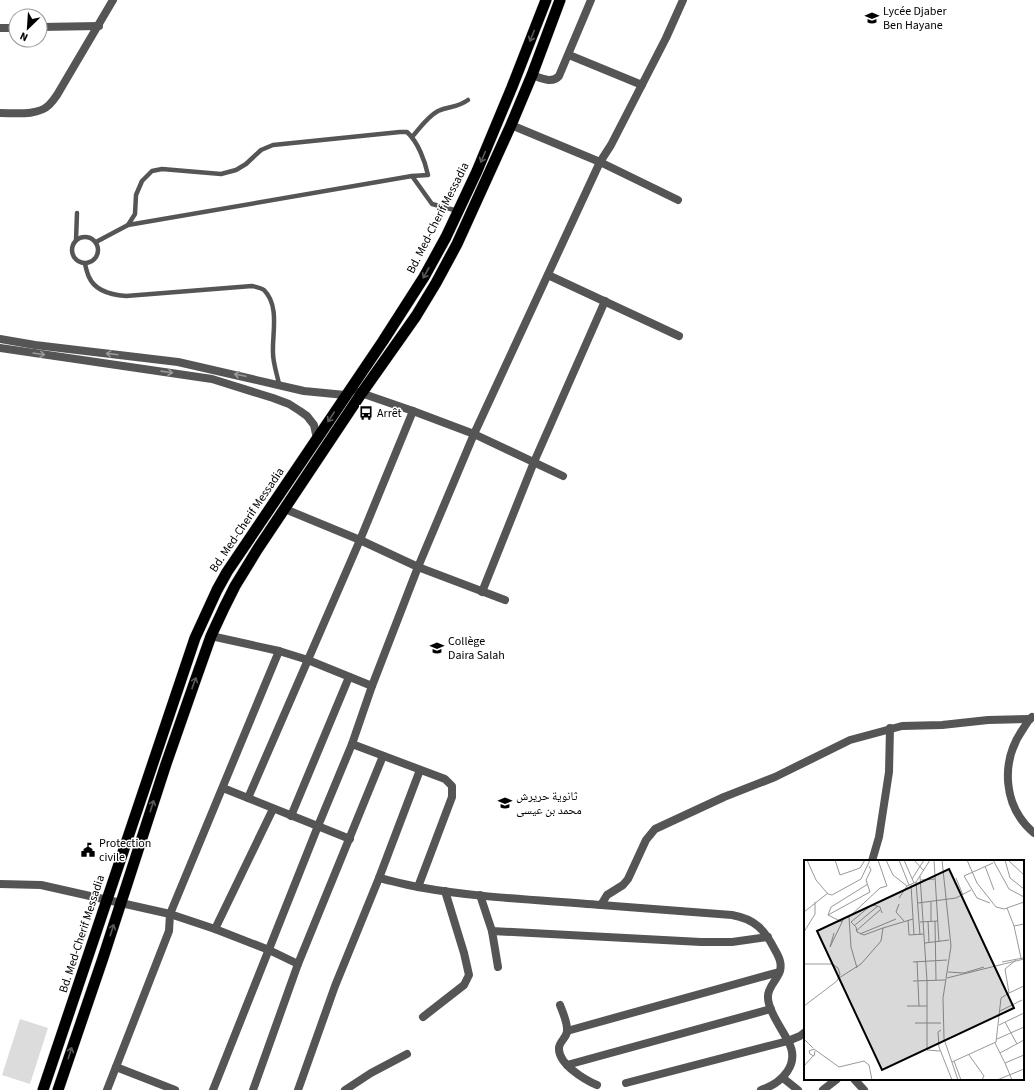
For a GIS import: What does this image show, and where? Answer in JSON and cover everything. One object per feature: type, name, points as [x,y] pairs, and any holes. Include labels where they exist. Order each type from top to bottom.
[{"type":"highway","name":"Bd. Med-Cherif Messadia","points":[[43,1090],[195,638],[217,590],[424,277],[459,212],[512,87],[546,0]]},
{"type":"highway","name":"Bd. Med-Cherif Messadia","points":[[58,1090],[166,764],[211,636],[234,586],[416,316],[436,283],[457,244],[511,125],[532,75],[560,0]]},
{"type":"street","points":[[0,113],[34,112],[43,110],[49,105],[99,26],[113,0]]},
{"type":"street","points":[[532,75],[550,80],[557,79],[569,55],[590,0]]},
{"type":"street","points":[[214,1090],[318,826],[352,744],[372,686],[418,567],[474,434],[600,162],[611,145],[642,85],[683,0]]},
{"type":"street","points":[[48,27],[99,26]]},
{"type":"street","points":[[569,55],[642,85]]},
{"type":"street","points":[[511,125],[600,162],[678,200]]},
{"type":"street","points":[[548,275],[679,336]]},
{"type":"street","points":[[482,592],[534,462],[605,301]]},
{"type":"street","points":[[0,339],[36,345],[178,362],[304,390],[362,394],[474,434],[563,476]]},
{"type":"street","points":[[0,348],[212,379],[290,404],[300,410],[314,424],[317,439]]},
{"type":"street","points":[[248,798],[360,540],[413,411]]},
{"type":"street","points":[[285,509],[360,540],[418,567],[505,600]]},
{"type":"street","points":[[211,636],[279,651],[308,660],[372,686]]},
{"type":"street","points":[[107,1090],[169,932],[170,914],[279,651]]},
{"type":"street","points":[[291,816],[349,677]]},
{"type":"street","points":[[601,905],[607,895],[623,885],[628,879],[646,840],[655,829],[724,797],[775,777],[850,740],[890,728],[913,725],[942,725],[1032,717]]},
{"type":"street","points":[[1032,717],[1015,743],[1008,761],[1006,774],[1008,789],[1020,819],[1034,833]]},
{"type":"street","points":[[872,860],[879,837],[880,819],[889,772],[890,728]]},
{"type":"street","points":[[352,744],[450,783],[453,790],[452,797],[418,887]]},
{"type":"street","points":[[253,1090],[298,964],[383,756]]},
{"type":"street","points":[[298,1090],[335,986],[379,878],[420,770]]},
{"type":"street","points":[[223,788],[350,839]]},
{"type":"street","points":[[215,929],[273,809]]},
{"type":"street","points":[[379,878],[418,887],[480,895],[732,915],[750,920],[761,928],[768,937],[780,961],[779,972],[776,980],[769,989],[768,996],[771,1009],[792,1047],[790,1066],[783,1078],[774,1085],[761,1090]]},
{"type":"street","points":[[0,884],[41,885],[170,914],[215,929],[269,950],[298,964]]},
{"type":"street","points":[[423,1017],[464,985],[468,975],[464,953],[446,891]]},
{"type":"street","points":[[480,895],[492,931],[498,967]]},
{"type":"street","points":[[492,931],[701,942],[732,942],[768,937]]},
{"type":"street","points":[[567,1031],[779,972]]},
{"type":"street","points":[[560,1005],[567,1031],[559,1048],[559,1052],[567,1065],[576,1074],[597,1085]]},
{"type":"street","points":[[567,1065],[771,1009]]},
{"type":"street","points":[[626,1083],[788,1041],[804,1033]]},
{"type":"street","points":[[345,1090],[371,1073],[407,1054]]},
{"type":"street","points":[[116,1067],[175,1090]]},
{"type":"street","points":[[783,1078],[798,1090]]},
{"type":"street","points":[[823,1090],[835,1080]]},
{"type":"street","points":[[855,1080],[864,1090]]},
{"type":"lane","points":[[412,137],[429,117],[438,111],[461,105],[468,100]]},
{"type":"lane","points":[[96,242],[128,225],[412,176],[428,175],[426,162],[412,137],[407,132],[274,145],[261,150],[246,164],[236,170],[221,174],[162,169],[152,171],[142,181],[136,195],[135,214],[128,225]]},
{"type":"lane","points":[[412,176],[432,204],[459,212]]},
{"type":"lane","points":[[76,240],[77,213]]},
{"type":"lane","points":[[81,237],[86,237],[92,238],[96,242],[98,253],[96,259],[85,264],[75,260],[72,255],[73,244],[76,240],[81,237]]},
{"type":"lane","points":[[85,264],[89,277],[95,285],[109,294],[116,295],[126,296],[252,286],[263,289],[270,299],[273,308],[274,340],[272,354],[279,384]]},
{"type":"shaded area","points":[[20,1019],[48,1028],[30,1084],[2,1075]]},
{"type":"place","name":"Lycée Djaber Ben Hayane","points":[[872,18]]},
{"type":"place","name":"Arrêt","points":[[366,413]]},
{"type":"place","name":"Collège Daira Salah","points":[[437,648]]},
{"type":"place","name":"ثانوية حريرش محمد بن عيسى","points":[[505,803]]},
{"type":"place","name":"Protection civile","points":[[88,850]]}]
